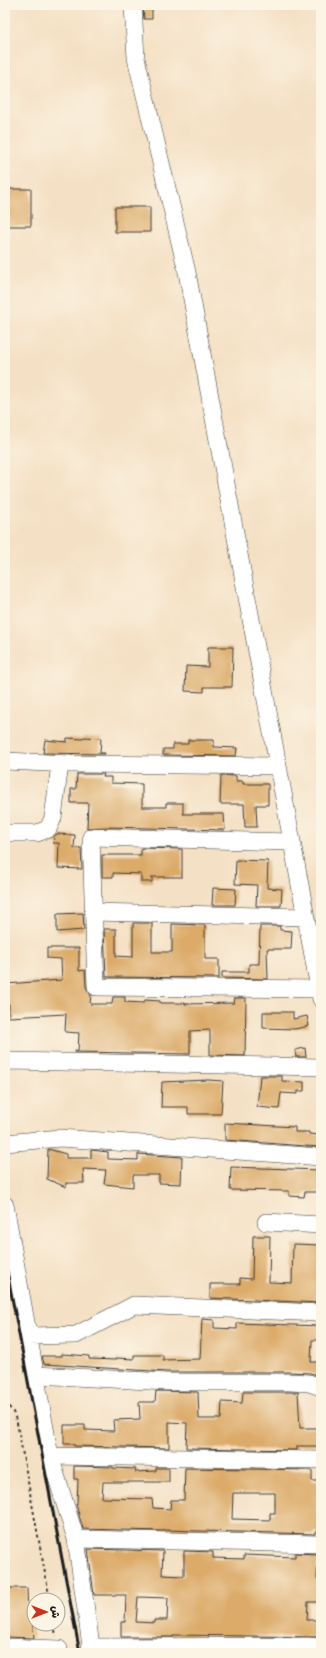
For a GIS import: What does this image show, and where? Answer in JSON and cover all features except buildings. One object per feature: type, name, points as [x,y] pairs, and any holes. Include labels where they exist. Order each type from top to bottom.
[{"type":"street","points":[[134,5],[136,58],[187,272],[306,917],[320,994],[96,987],[92,912],[91,837],[292,842]]},
{"type":"street","points":[[5,761],[60,764],[278,766]]},
{"type":"street","points":[[5,833],[43,832],[51,824],[60,764]]},
{"type":"street","points":[[92,912],[306,917]]},
{"type":"street","points":[[5,1063],[8,1061],[321,1067]]},
{"type":"street","points":[[5,1143],[60,1138],[321,1157]]},
{"type":"street","points":[[5,1205],[50,1456],[76,1539],[91,1650],[321,1647]]},
{"type":"street","points":[[266,1222],[321,1225]]},
{"type":"street","points":[[28,1336],[76,1336],[134,1305],[321,1313]]},
{"type":"street","points":[[36,1375],[167,1382],[289,1382],[309,1383],[321,1387]]},
{"type":"street","points":[[50,1456],[321,1460]]},
{"type":"street","points":[[76,1539],[321,1544]]},
{"type":"street","points":[[5,1647],[59,1649]]},
{"type":"path","points":[[5,1402],[13,1412],[17,1422],[49,1592]]},
{"type":"railway","points":[[5,1261],[80,1653]]}]
